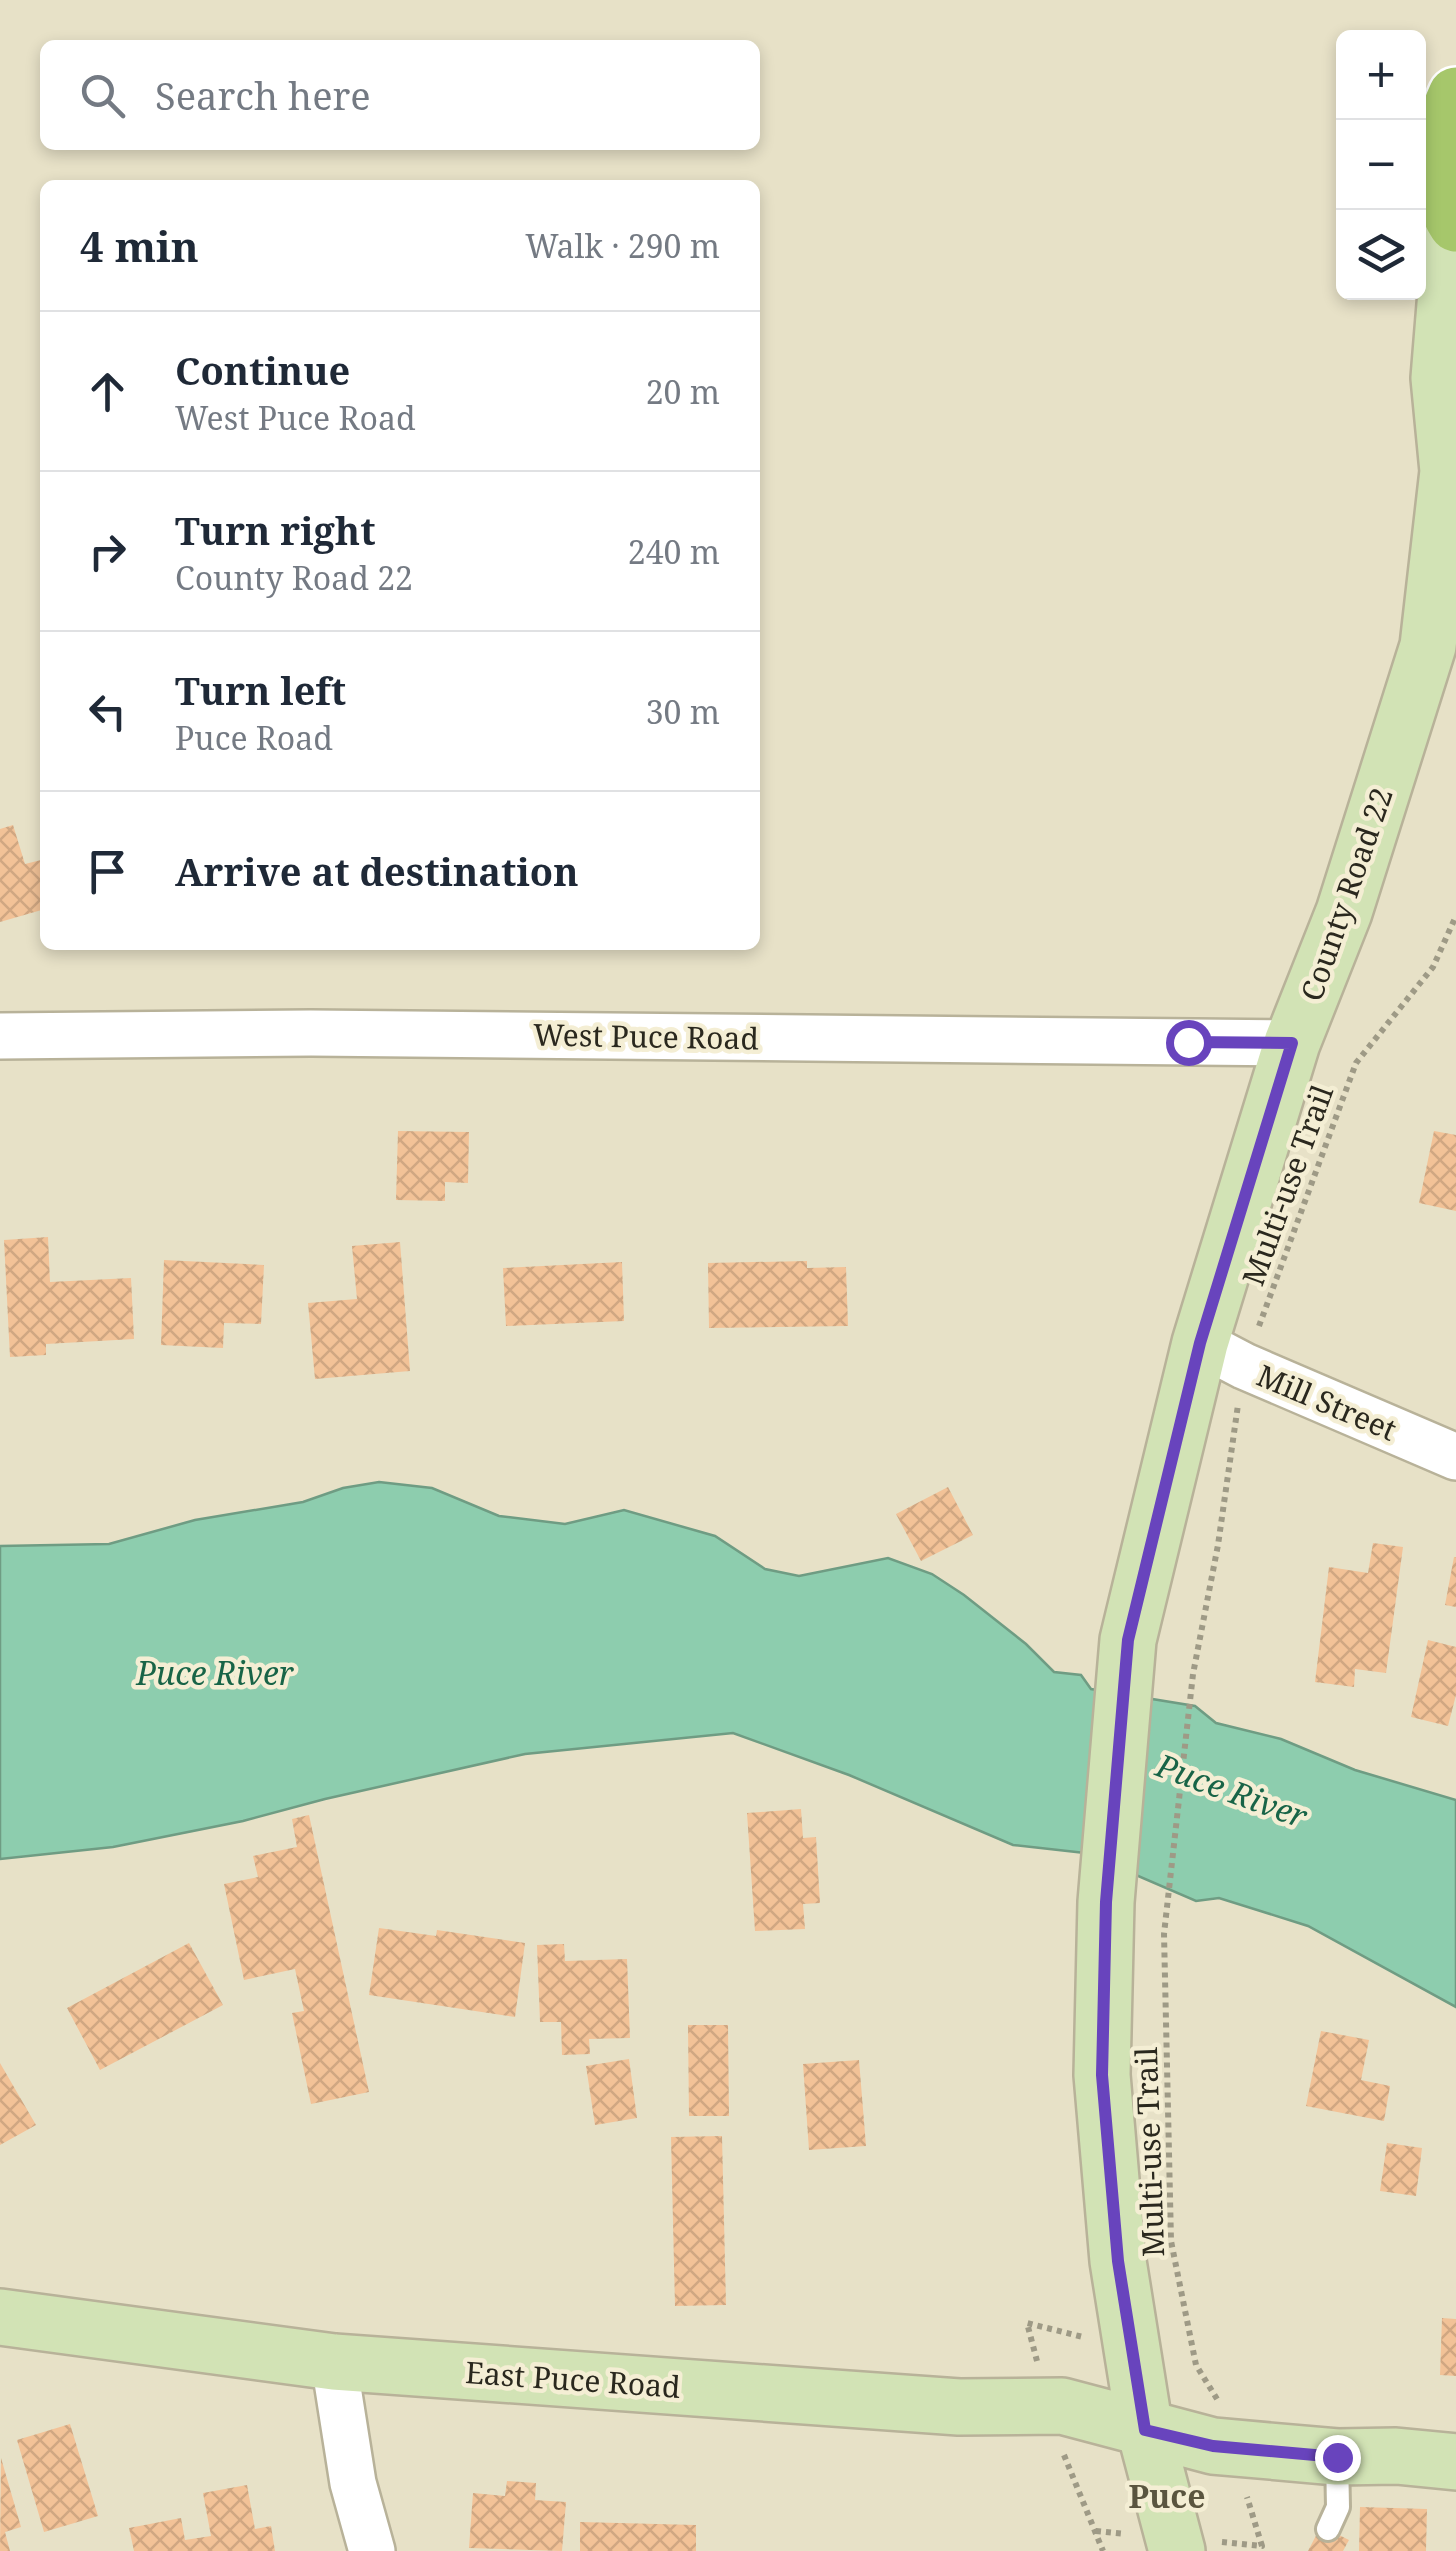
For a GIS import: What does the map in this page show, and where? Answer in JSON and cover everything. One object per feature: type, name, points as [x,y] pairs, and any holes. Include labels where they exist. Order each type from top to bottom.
[{"type":"main road","points":[[1454,222],[1439,171],[1444,122],[1456,95]]},
{"type":"main road","name":"County Road 22","points":[[1177,2551],[1145,2430],[1118,2261],[1102,2075],[1106,1902],[1128,1640],[1222,1355],[1292,1043],[1344,912],[1428,646],[1452,467],[1439,378],[1454,222]]},
{"type":"main road","name":"East Puce Road","points":[[0,2317],[334,2362],[959,2406],[1062,2406],[1213,2446],[1456,2462]]},
{"type":"street","name":"West Puce Road","points":[[0,1036],[330,1034],[1292,1043]]},
{"type":"street","name":"Mill Street","points":[[1222,1355],[1456,1457]]},
{"type":"street","points":[[334,2362],[353,2483],[372,2551]]},
{"type":"lane","points":[[1328,2530],[1338,2507],[1337,2457]]},
{"type":"path","name":"Multi-use Trail","points":[[1196,2365],[1171,2241],[1164,1934],[1193,1674],[1218,1545],[1222,1355],[1356,1063],[1433,967],[1456,916]]},
{"type":"path","points":[[1069,2472],[1103,2551]]},
{"type":"water","name":"Puce River","points":[[379,1482],[432,1488],[499,1516],[565,1524],[624,1510],[715,1536],[765,1569],[799,1576],[888,1558],[932,1574],[1026,1644],[1054,1672],[1081,1675],[1091,1689],[1195,1706],[1216,1723],[1281,1739],[1355,1770],[1456,1800],[1456,2007],[1308,1926],[1219,1898],[1196,1901],[1085,1853],[1013,1845],[849,1775],[733,1733],[525,1754],[243,1821],[113,1847],[0,1859],[0,1546],[109,1544],[195,1520],[303,1502],[343,1488]]},
{"type":"building","points":[[13,825],[25,864],[40,860],[40,910],[0,922],[0,829]]},
{"type":"building","points":[[398,1131],[469,1132],[468,1183],[445,1182],[445,1201],[396,1200]]},
{"type":"building","points":[[1434,1131],[1456,1135],[1456,1211],[1419,1203]]},
{"type":"building","points":[[48,1237],[50,1282],[131,1278],[134,1339],[46,1344],[46,1355],[10,1357],[4,1240]]},
{"type":"building","points":[[400,1242],[410,1371],[315,1379],[308,1303],[357,1299],[352,1246]]},
{"type":"building","points":[[164,1260],[264,1265],[261,1324],[224,1323],[223,1348],[161,1345]]},
{"type":"building","points":[[807,1261],[807,1268],[846,1267],[848,1326],[709,1328],[708,1263]]},
{"type":"building","points":[[622,1262],[624,1321],[506,1326],[503,1268]]},
{"type":"building","points":[[948,1487],[973,1535],[921,1561],[896,1514]]},
{"type":"building","points":[[1373,1543],[1403,1547],[1386,1673],[1355,1669],[1354,1687],[1315,1682],[1329,1567],[1368,1573]]},
{"type":"building","points":[[1456,1557],[1456,1607],[1445,1605]]},
{"type":"building","points":[[1428,1640],[1456,1647],[1456,1695],[1448,1726],[1411,1717]]},
{"type":"building","points":[[801,1809],[803,1838],[816,1837],[820,1903],[803,1904],[805,1929],[755,1931],[747,1813]]},
{"type":"building","points":[[309,1815],[369,2092],[311,2104],[292,2013],[304,2011],[295,1969],[244,1980],[224,1884],[258,1877],[253,1856],[297,1847],[292,1819]]},
{"type":"building","points":[[379,1928],[436,1936],[437,1930],[525,1943],[515,2017],[369,1995]]},
{"type":"building","points":[[189,1943],[223,2005],[100,2070],[67,2008]]},
{"type":"building","points":[[564,1944],[565,1961],[627,1959],[630,2038],[589,2039],[590,2054],[562,2055],[561,2022],[540,2022],[537,1945]]},
{"type":"building","points":[[688,2025],[728,2025],[729,2116],[689,2116]]},
{"type":"building","points":[[1321,2031],[1369,2040],[1361,2080],[1390,2086],[1384,2121],[1306,2106]]},
{"type":"building","points":[[629,2059],[637,2118],[595,2125],[586,2066]]},
{"type":"building","points":[[859,2060],[866,2146],[809,2150],[803,2064]]},
{"type":"building","points":[[0,2063],[36,2125],[0,2145]]},
{"type":"building","points":[[722,2136],[726,2305],[675,2306],[671,2137]]},
{"type":"building","points":[[1387,2143],[1422,2148],[1416,2196],[1380,2191]]},
{"type":"building","points":[[1442,2318],[1456,2319],[1456,2376],[1440,2375]]},
{"type":"building","points":[[70,2424],[98,2516],[44,2532],[17,2440]]},
{"type":"building","points":[[1,2458],[21,2527],[5,2532],[10,2551],[0,2551]]},
{"type":"building","points":[[507,2481],[536,2483],[535,2500],[566,2502],[562,2551],[469,2548],[473,2493],[505,2496]]},
{"type":"building","points":[[247,2485],[255,2529],[271,2526],[275,2551],[134,2551],[129,2528],[181,2518],[185,2540],[211,2536],[203,2493]]},
{"type":"building","points":[[1360,2507],[1427,2509],[1426,2551],[1359,2551]]},
{"type":"building","points":[[580,2522],[696,2525],[696,2551],[580,2551]]},
{"type":"building","points":[[1321,2526],[1349,2540],[1343,2551],[1308,2551]]},
{"type":"district","name":"Puce","points":[[1167,2495]]},
{"type":"route","points":[[1188,1042],[1292,1043],[1200,1343],[1128,1640],[1106,1902],[1102,2075],[1118,2261],[1145,2430],[1213,2446],[1337,2457]]}]
